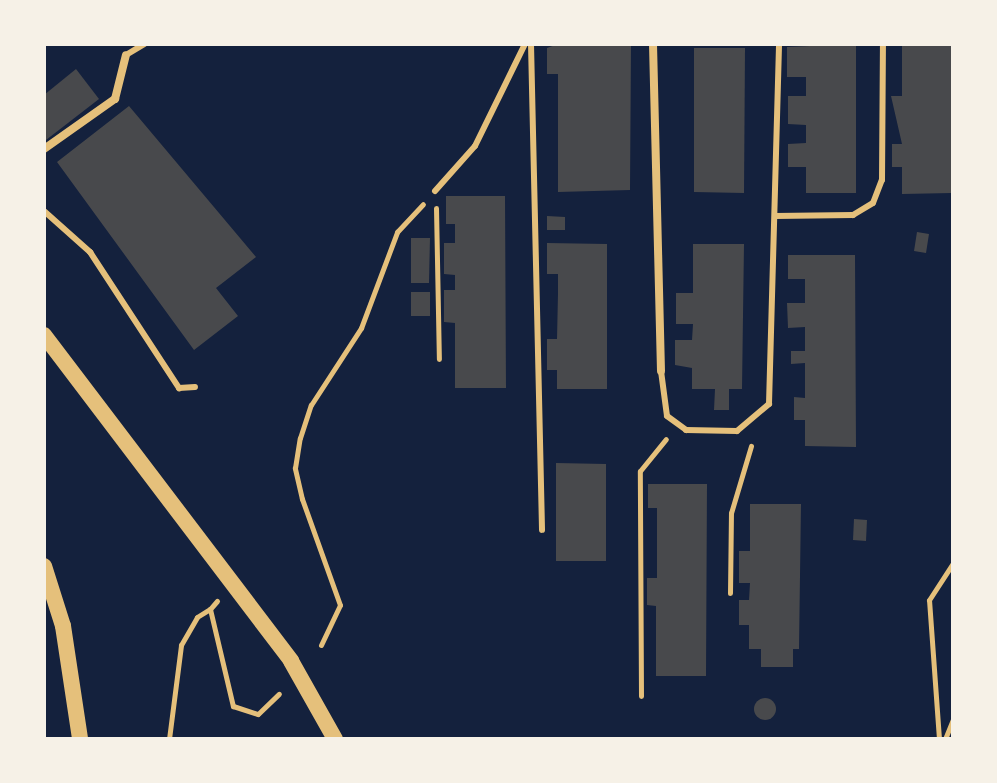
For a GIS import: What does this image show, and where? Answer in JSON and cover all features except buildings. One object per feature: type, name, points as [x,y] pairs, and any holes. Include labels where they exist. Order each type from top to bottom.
[{"type":"main road","points":[[44,335],[234,582],[335,739]]},
{"type":"main road","points":[[44,566],[63,626],[80,739]]},
{"type":"street","points":[[653,44],[661,371]]},
{"type":"street","points":[[44,149],[115,99],[126,55]]},
{"type":"lane","points":[[126,55],[144,44]]},
{"type":"lane","points":[[435,191],[475,146],[528,44]]},
{"type":"lane","points":[[528,44],[542,530]]},
{"type":"lane","points":[[661,371],[667,416],[676,426],[712,434],[760,418],[774,379],[779,44]]},
{"type":"lane","points":[[775,216],[853,215],[873,203],[882,180],[883,44]]},
{"type":"lane","points":[[44,211],[90,252],[179,388],[195,387]]},
{"type":"path","points":[[435,191],[439,359]]},
{"type":"path","points":[[321,645],[340,605],[302,499],[295,468],[300,438],[311,405],[361,328],[397,232],[435,191]]},
{"type":"path","points":[[730,593],[731,513],[760,418]]},
{"type":"path","points":[[641,696],[640,471],[676,426]]},
{"type":"path","points":[[939,739],[929,600],[953,563]]},
{"type":"path","points":[[169,739],[181,645],[197,617],[210,609],[234,582]]},
{"type":"path","points":[[210,609],[233,706],[258,714],[279,694]]},
{"type":"path","points":[[945,739],[953,719]]}]
